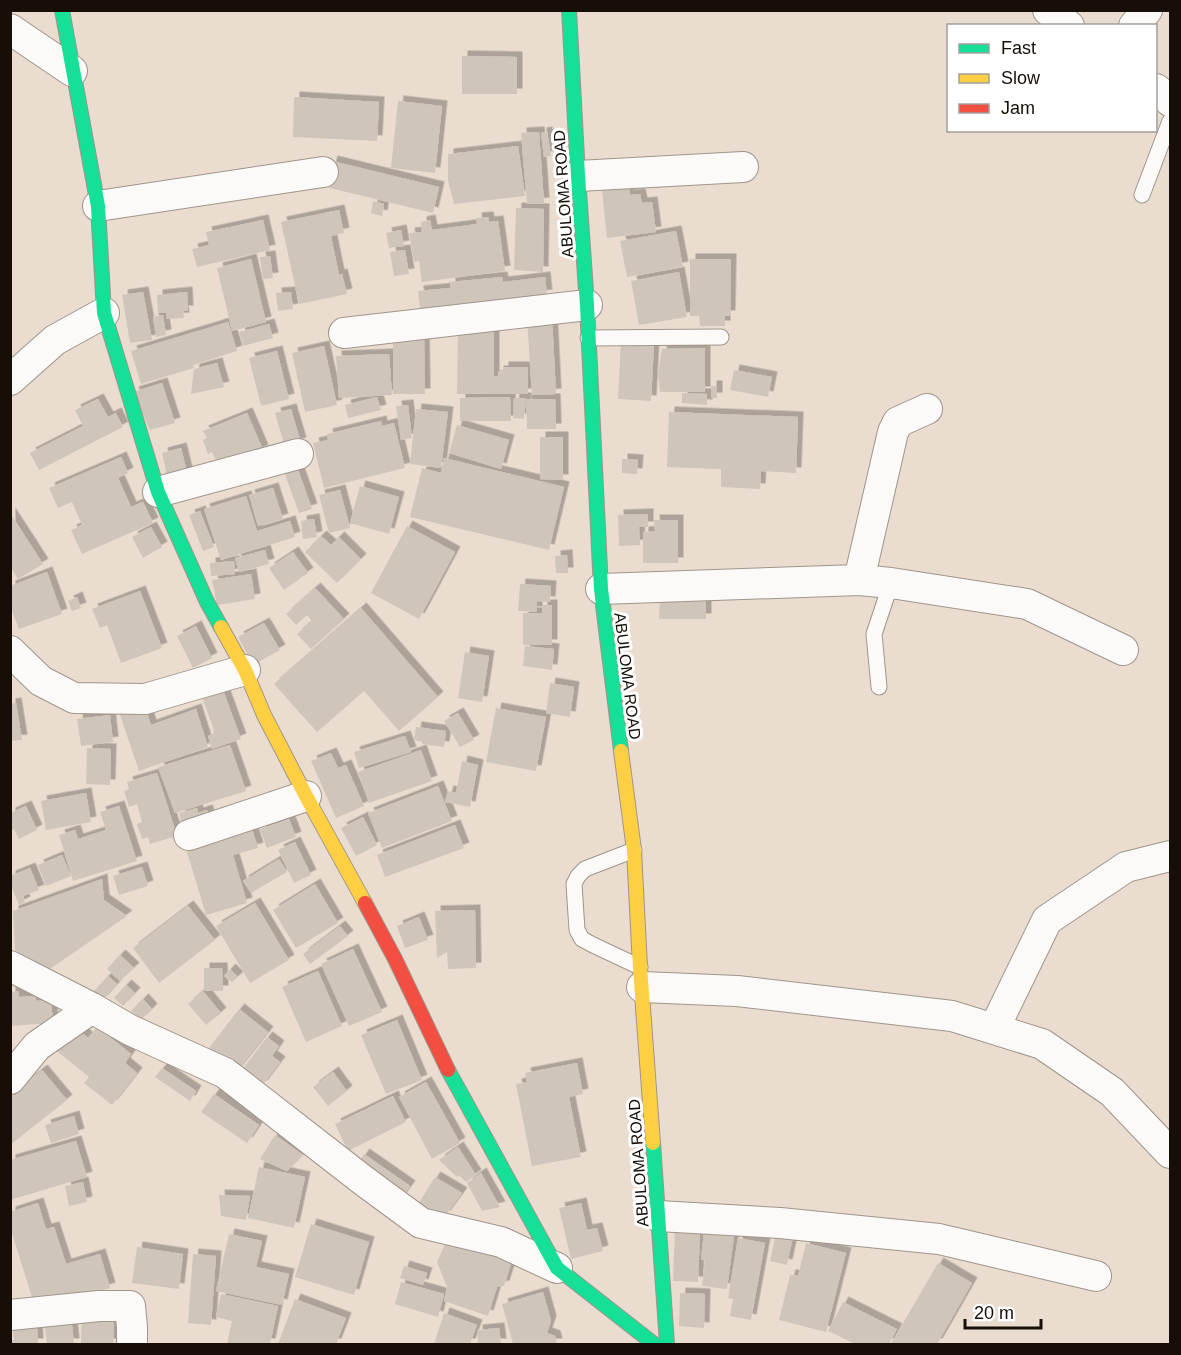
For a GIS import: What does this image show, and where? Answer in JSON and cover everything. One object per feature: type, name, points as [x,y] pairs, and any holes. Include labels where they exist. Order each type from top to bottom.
[{"type":"street","points":[[62,10],[98,206],[104,314],[158,492],[207,602],[244,670],[264,715],[395,958],[447,1068],[557,1268]]},
{"type":"street","name":"ABULOMA ROAD","points":[[569,10],[601,589],[634,850],[667,1344]]},
{"type":"street","points":[[1048,10],[1066,24]]},
{"type":"street","points":[[1136,24],[1147,10]]},
{"type":"street","points":[[10,29],[72,71]]},
{"type":"street","points":[[1157,90],[1170,100]]},
{"type":"street","points":[[578,176],[743,166]]},
{"type":"street","points":[[98,206],[323,172]]},
{"type":"street","points":[[344,333],[587,305]]},
{"type":"street","points":[[10,380],[55,340],[104,314]]},
{"type":"street","points":[[859,580],[893,432],[898,422],[927,409]]},
{"type":"street","points":[[158,492],[298,454]]},
{"type":"street","points":[[601,589],[859,580],[891,583],[1027,604],[1123,650]]},
{"type":"street","points":[[10,651],[41,681],[74,698],[145,699],[244,670]]},
{"type":"street","points":[[189,835],[306,796]]},
{"type":"street","points":[[994,1029],[1047,920],[1126,867],[1170,856]]},
{"type":"street","points":[[10,966],[130,1029],[225,1073],[421,1223],[501,1242],[557,1268],[654,1344]]},
{"type":"street","points":[[641,977],[737,991],[952,1016],[1042,1044],[1112,1092],[1170,1153]]},
{"type":"street","points":[[10,1079],[37,1046],[92,1008]]},
{"type":"street","points":[[658,1216],[780,1223],[939,1239],[1096,1276]]},
{"type":"street","points":[[10,1315],[99,1306],[130,1306],[132,1344]]},
{"type":"lane","points":[[1142,195],[1170,121]]},
{"type":"lane","points":[[588,338],[721,337]]},
{"type":"lane","points":[[879,687],[874,634],[891,583]]},
{"type":"lane","points":[[634,850],[585,869],[574,884],[577,930],[582,939],[641,977]]},
{"type":"building","points":[[462,56],[517,57],[517,94],[462,94]]},
{"type":"building","points":[[294,97],[379,102],[377,141],[293,137]]},
{"type":"building","points":[[398,101],[442,106],[435,173],[391,168]]},
{"type":"building","points":[[539,132],[544,203],[527,204],[521,133]]},
{"type":"building","points":[[547,132],[551,156],[544,157],[541,133]]},
{"type":"building","points":[[518,146],[525,196],[454,204],[448,180],[448,154]]},
{"type":"building","points":[[332,161],[439,187],[433,213],[326,187]]},
{"type":"building","points":[[629,186],[630,195],[640,194],[642,203],[652,202],[656,232],[607,238],[602,190]]},
{"type":"building","points":[[373,201],[384,204],[382,216],[371,213]]},
{"type":"building","points":[[516,208],[544,209],[543,272],[514,270]]},
{"type":"building","points":[[339,210],[344,233],[331,236],[339,275],[342,274],[347,294],[299,304],[281,222]]},
{"type":"building","points":[[488,217],[489,222],[498,221],[505,271],[422,282],[419,261],[414,262],[409,233],[422,232],[421,222],[430,220],[432,230],[477,224],[476,218]]},
{"type":"building","points":[[263,220],[270,250],[197,267],[192,249],[209,245],[206,232]]},
{"type":"building","points":[[401,230],[404,246],[389,248],[386,233]]},
{"type":"building","points":[[676,231],[683,267],[627,277],[620,241]]},
{"type":"building","points":[[405,250],[409,274],[394,276],[390,252]]},
{"type":"building","points":[[270,256],[273,278],[263,279],[260,257]]},
{"type":"building","points":[[251,259],[266,322],[232,331],[217,268]]},
{"type":"building","points":[[690,259],[731,259],[730,316],[725,316],[725,326],[700,326],[699,316],[690,316]]},
{"type":"building","points":[[679,272],[687,317],[639,325],[631,281]]},
{"type":"building","points":[[502,277],[503,282],[545,277],[547,295],[420,309],[418,291],[450,288],[450,282]]},
{"type":"building","points":[[143,292],[152,340],[130,343],[122,295]]},
{"type":"building","points":[[187,292],[188,311],[183,311],[184,318],[167,319],[166,313],[158,313],[157,295]]},
{"type":"building","points":[[291,292],[293,309],[278,311],[276,293]]},
{"type":"building","points":[[163,315],[166,335],[156,337],[153,317]]},
{"type":"building","points":[[552,317],[556,394],[532,395],[527,319]]},
{"type":"building","points":[[228,322],[237,351],[193,365],[194,368],[141,384],[131,351]]},
{"type":"building","points":[[269,324],[273,338],[243,346],[239,332]]},
{"type":"building","points":[[458,331],[494,332],[494,376],[498,376],[498,371],[503,371],[503,367],[528,367],[528,394],[457,394]]},
{"type":"building","points":[[393,333],[424,333],[425,394],[393,394]]},
{"type":"building","points":[[621,342],[654,344],[651,401],[618,399]]},
{"type":"building","points":[[324,346],[337,405],[305,412],[292,353]]},
{"type":"building","points":[[705,348],[705,392],[660,392],[658,372],[662,349]]},
{"type":"building","points":[[277,351],[289,399],[261,406],[249,358]]},
{"type":"building","points":[[389,354],[392,395],[339,398],[336,356]]},
{"type":"building","points":[[217,363],[224,387],[191,394],[194,369]]},
{"type":"building","points":[[734,370],[772,377],[768,397],[730,390]]},
{"type":"building","points":[[162,383],[175,423],[150,430],[133,392]]},
{"type":"building","points":[[711,386],[717,386],[717,398],[711,398]]},
{"type":"building","points":[[682,393],[707,394],[707,405],[682,403]]},
{"type":"building","points":[[377,397],[381,410],[348,418],[345,405]]},
{"type":"building","points":[[510,397],[511,421],[460,421],[460,398]]},
{"type":"building","points":[[514,398],[526,398],[524,419],[513,418]]},
{"type":"building","points":[[98,399],[108,417],[116,413],[123,427],[39,470],[30,453],[83,426],[75,410]]},
{"type":"building","points":[[526,399],[555,399],[556,429],[527,429]]},
{"type":"building","points":[[408,405],[412,438],[401,440],[396,406]]},
{"type":"building","points":[[291,409],[301,443],[285,447],[275,413]]},
{"type":"building","points":[[416,409],[448,412],[441,468],[410,464]]},
{"type":"building","points":[[669,412],[798,417],[796,473],[761,471],[760,489],[721,487],[721,469],[667,467]]},
{"type":"building","points":[[247,413],[263,450],[220,469],[212,452],[208,454],[203,440],[207,438],[203,431]]},
{"type":"building","points":[[381,421],[382,426],[394,423],[405,468],[324,488],[313,443],[328,440],[327,434]]},
{"type":"building","points":[[457,425],[509,440],[501,469],[449,453]]},
{"type":"building","points":[[540,437],[563,437],[563,480],[540,479]]},
{"type":"building","points":[[181,448],[188,476],[168,480],[162,453]]},
{"type":"building","points":[[121,457],[128,473],[118,478],[131,507],[143,502],[153,523],[82,554],[71,530],[82,525],[72,502],[58,508],[49,488]]},
{"type":"building","points":[[444,458],[564,487],[549,550],[410,517],[422,468],[441,473]]},
{"type":"building","points":[[622,459],[638,460],[637,474],[622,473]]},
{"type":"building","points":[[295,461],[312,509],[299,513],[282,466]]},
{"type":"building","points":[[360,486],[399,497],[389,534],[350,523]]},
{"type":"building","points":[[273,488],[283,519],[258,526],[249,495]]},
{"type":"building","points":[[340,490],[350,528],[329,533],[319,495]]},
{"type":"building","points":[[246,496],[257,531],[290,521],[295,537],[221,560],[204,509]]},
{"type":"building","points":[[200,511],[214,547],[203,551],[189,515]]},
{"type":"building","points":[[10,513],[43,564],[18,579],[10,566]]},
{"type":"building","points":[[648,514],[648,527],[639,527],[640,545],[619,546],[618,515]]},
{"type":"building","points":[[314,519],[317,537],[303,539],[301,521]]},
{"type":"building","points":[[654,520],[678,520],[678,563],[643,563],[643,532],[655,531]]},
{"type":"building","points":[[407,526],[455,552],[419,619],[371,593]]},
{"type":"building","points":[[151,527],[162,547],[143,558],[132,537]]},
{"type":"building","points":[[321,536],[331,545],[339,537],[361,559],[337,583],[305,552]]},
{"type":"building","points":[[265,550],[269,564],[239,572],[235,558]]},
{"type":"building","points":[[293,552],[308,573],[284,590],[269,568]]},
{"type":"building","points":[[567,555],[568,573],[556,573],[555,556]]},
{"type":"building","points":[[234,561],[235,574],[211,576],[210,563]]},
{"type":"building","points":[[47,572],[62,614],[19,629],[10,606],[10,586]]},
{"type":"building","points":[[251,574],[255,599],[217,605],[212,580]]},
{"type":"building","points":[[520,584],[551,586],[550,602],[537,601],[537,612],[518,611]]},
{"type":"building","points":[[315,588],[344,619],[311,649],[297,634],[312,621],[307,615],[296,625],[286,614]]},
{"type":"building","points":[[140,591],[162,648],[121,663],[107,625],[100,628],[92,609]]},
{"type":"building","points":[[660,594],[706,594],[706,619],[659,619]]},
{"type":"building","points":[[77,597],[81,608],[72,611],[68,601]]},
{"type":"building","points":[[542,605],[552,605],[552,645],[523,645],[523,613],[542,613]]},
{"type":"building","points":[[361,608],[438,697],[399,731],[364,691],[317,732],[274,684]]},
{"type":"building","points":[[264,623],[280,650],[253,665],[238,637]]},
{"type":"building","points":[[196,626],[212,658],[193,668],[177,636]]},
{"type":"building","points":[[525,646],[554,649],[552,670],[523,666]]},
{"type":"building","points":[[465,652],[489,656],[482,702],[458,698]]},
{"type":"building","points":[[220,682],[241,739],[212,749],[208,736],[215,733],[199,689]]},
{"type":"building","points":[[550,683],[574,687],[570,717],[546,713]]},
{"type":"building","points":[[16,703],[22,740],[10,741],[10,704]]},
{"type":"building","points":[[144,704],[151,725],[196,709],[208,747],[139,771],[119,712]]},
{"type":"building","points":[[496,708],[546,717],[536,771],[486,762]]},
{"type":"building","points":[[458,713],[474,740],[460,747],[444,721]]},
{"type":"building","points":[[110,715],[113,742],[81,746],[77,719]]},
{"type":"building","points":[[416,727],[446,731],[444,747],[422,744],[414,740]]},
{"type":"building","points":[[405,736],[411,752],[359,768],[354,752]]},
{"type":"building","points":[[230,745],[246,791],[175,813],[158,767]]},
{"type":"building","points":[[87,748],[111,749],[110,785],[86,784]]},
{"type":"building","points":[[421,750],[432,781],[369,803],[358,772]]},
{"type":"building","points":[[331,753],[338,768],[346,765],[364,806],[336,818],[311,761]]},
{"type":"building","points":[[462,761],[478,765],[470,807],[445,802],[448,791],[456,793]]},
{"type":"building","points":[[157,773],[177,836],[150,844],[148,837],[142,839],[137,824],[142,822],[137,804],[129,807],[124,791],[129,789],[127,782]]},
{"type":"building","points":[[438,786],[452,821],[382,848],[368,813]]},
{"type":"building","points":[[86,793],[91,822],[46,830],[41,801]]},
{"type":"building","points":[[26,806],[37,830],[19,839],[14,829],[10,831],[10,813]]},
{"type":"building","points":[[119,806],[137,861],[73,881],[59,835],[75,830],[78,839],[106,830],[100,812]]},
{"type":"building","points":[[197,808],[198,813],[207,810],[209,815],[185,834],[179,813]]},
{"type":"building","points":[[363,817],[377,845],[356,856],[341,828]]},
{"type":"building","points":[[289,819],[296,837],[267,848],[260,829]]},
{"type":"building","points":[[250,823],[258,848],[233,855],[247,903],[206,915],[184,842]]},
{"type":"building","points":[[455,825],[464,848],[385,877],[377,855]]},
{"type":"building","points":[[295,842],[311,875],[294,883],[278,850]]},
{"type":"building","points":[[62,855],[71,876],[46,886],[38,865]]},
{"type":"building","points":[[279,859],[287,872],[251,893],[243,881]]},
{"type":"building","points":[[142,867],[148,886],[119,895],[113,876]]},
{"type":"building","points":[[30,868],[39,890],[23,896],[25,902],[19,905],[10,883],[10,876]]},
{"type":"building","points":[[102,879],[104,900],[127,916],[50,969],[15,950],[13,911]]},
{"type":"building","points":[[315,884],[338,923],[296,948],[273,910]]},
{"type":"building","points":[[255,903],[289,960],[250,983],[216,926]]},
{"type":"building","points":[[188,906],[215,940],[159,983],[133,948]]},
{"type":"building","points":[[475,910],[476,968],[448,969],[447,952],[437,958],[435,911]]},
{"type":"building","points":[[419,917],[428,940],[405,948],[397,926]]},
{"type":"building","points":[[340,926],[348,936],[310,964],[303,954]]},
{"type":"building","points":[[353,949],[382,1012],[349,1026],[321,964]]},
{"type":"building","points":[[120,955],[134,968],[120,981],[107,969]]},
{"type":"building","points":[[204,968],[222,968],[223,991],[204,991]]},
{"type":"building","points":[[230,969],[238,977],[232,982],[224,976]]},
{"type":"building","points":[[318,971],[342,1026],[306,1042],[282,987]]},
{"type":"building","points":[[108,976],[117,984],[102,1001],[93,992]]},
{"type":"building","points":[[126,985],[135,993],[123,1006],[114,998]]},
{"type":"building","points":[[19,991],[19,997],[36,996],[36,1001],[51,1000],[53,1023],[10,1026],[10,992]]},
{"type":"building","points":[[203,991],[221,1013],[206,1025],[188,1004]]},
{"type":"building","points":[[143,999],[152,1009],[141,1020],[131,1011]]},
{"type":"building","points":[[239,1009],[268,1032],[237,1071],[209,1048]]},
{"type":"building","points":[[397,1020],[422,1080],[386,1094],[361,1035]]},
{"type":"building","points":[[72,1024],[88,1038],[97,1027],[131,1054],[125,1063],[137,1073],[112,1105],[84,1083],[89,1077],[53,1048]]},
{"type":"building","points":[[267,1037],[279,1046],[272,1056],[280,1062],[262,1086],[241,1071]]},
{"type":"building","points":[[577,1063],[583,1094],[569,1097],[581,1157],[532,1166],[516,1084],[527,1082],[525,1073]]},
{"type":"building","points":[[162,1068],[196,1091],[190,1101],[155,1077]]},
{"type":"building","points":[[42,1070],[67,1100],[10,1145],[10,1095]]},
{"type":"building","points":[[333,1072],[347,1091],[328,1106],[313,1087]]},
{"type":"building","points":[[426,1082],[460,1143],[432,1159],[399,1097]]},
{"type":"building","points":[[214,1094],[259,1125],[247,1143],[201,1112]]},
{"type":"building","points":[[393,1096],[406,1122],[348,1151],[335,1124]]},
{"type":"building","points":[[74,1116],[79,1134],[51,1143],[45,1125]]},
{"type":"building","points":[[275,1135],[303,1155],[287,1171],[260,1159]]},
{"type":"building","points":[[76,1141],[87,1177],[10,1200],[10,1160]]},
{"type":"building","points":[[458,1147],[476,1175],[466,1182],[459,1175],[457,1177],[439,1160]]},
{"type":"building","points":[[364,1154],[410,1186],[401,1198],[356,1166]]},
{"type":"building","points":[[259,1167],[305,1177],[294,1228],[248,1218]]},
{"type":"building","points":[[481,1173],[500,1207],[482,1211],[467,1183]]},
{"type":"building","points":[[435,1177],[462,1193],[445,1216],[417,1206]]},
{"type":"building","points":[[83,1182],[87,1202],[69,1206],[65,1186]]},
{"type":"building","points":[[219,1195],[250,1196],[246,1220],[221,1216]]},
{"type":"building","points":[[38,1203],[46,1229],[54,1227],[66,1264],[100,1254],[110,1288],[36,1310],[10,1227],[10,1212]]},
{"type":"building","points":[[581,1203],[587,1230],[597,1228],[603,1251],[571,1259],[559,1208]]},
{"type":"building","points":[[311,1224],[369,1242],[354,1295],[295,1277]]},
{"type":"building","points":[[675,1230],[700,1231],[698,1282],[673,1281]]},
{"type":"building","points":[[704,1232],[734,1236],[727,1289],[702,1286],[705,1260],[701,1259]]},
{"type":"building","points":[[776,1233],[793,1237],[787,1265],[770,1261]]},
{"type":"building","points":[[229,1234],[262,1241],[256,1267],[289,1274],[282,1305],[216,1291]]},
{"type":"building","points":[[738,1238],[765,1243],[751,1320],[730,1316],[733,1299],[728,1298]]},
{"type":"building","points":[[447,1240],[512,1261],[504,1286],[497,1287],[488,1316],[444,1301],[447,1287],[437,1262]]},
{"type":"building","points":[[806,1243],[846,1253],[826,1332],[779,1320],[790,1275],[798,1276]]},
{"type":"building","points":[[137,1247],[183,1254],[179,1289],[132,1283]]},
{"type":"building","points":[[193,1254],[216,1256],[211,1325],[188,1323]]},
{"type":"building","points":[[938,1263],[972,1283],[937,1344],[891,1344]]},
{"type":"building","points":[[404,1266],[427,1273],[423,1285],[400,1278]]},
{"type":"building","points":[[401,1282],[444,1294],[438,1317],[395,1304]]},
{"type":"building","points":[[543,1292],[551,1321],[547,1333],[555,1336],[557,1344],[513,1344],[502,1304]]},
{"type":"building","points":[[680,1293],[705,1294],[704,1328],[679,1326]]},
{"type":"building","points":[[221,1294],[278,1306],[270,1344],[227,1344],[232,1321],[216,1317]]},
{"type":"building","points":[[295,1299],[346,1318],[336,1344],[278,1344]]},
{"type":"building","points":[[843,1302],[897,1329],[889,1344],[855,1344],[828,1331]]},
{"type":"building","points":[[82,1311],[114,1312],[113,1344],[81,1344]]},
{"type":"building","points":[[444,1313],[477,1325],[470,1344],[434,1344]]},
{"type":"building","points":[[71,1316],[74,1344],[47,1344],[44,1319]]},
{"type":"building","points":[[37,1328],[38,1344],[10,1344],[10,1341],[14,1340],[13,1330]]},
{"type":"building","points":[[499,1328],[501,1344],[478,1344],[477,1330]]},
{"type":"traffic: fast","points":[[62,10],[98,206],[104,313],[158,492],[207,602],[221,627]]},
{"type":"traffic: fast","points":[[569,10],[601,589],[621,751]]},
{"type":"traffic: fast","points":[[448,1070],[557,1268],[654,1344]]},
{"type":"traffic: fast","points":[[653,1143],[667,1344]]},
{"type":"traffic: slow","points":[[221,627],[245,670],[264,715],[306,796],[365,903]]},
{"type":"traffic: slow","points":[[621,751],[634,850],[653,1143]]},
{"type":"traffic: jam","points":[[365,903],[395,959],[448,1070]]}]
